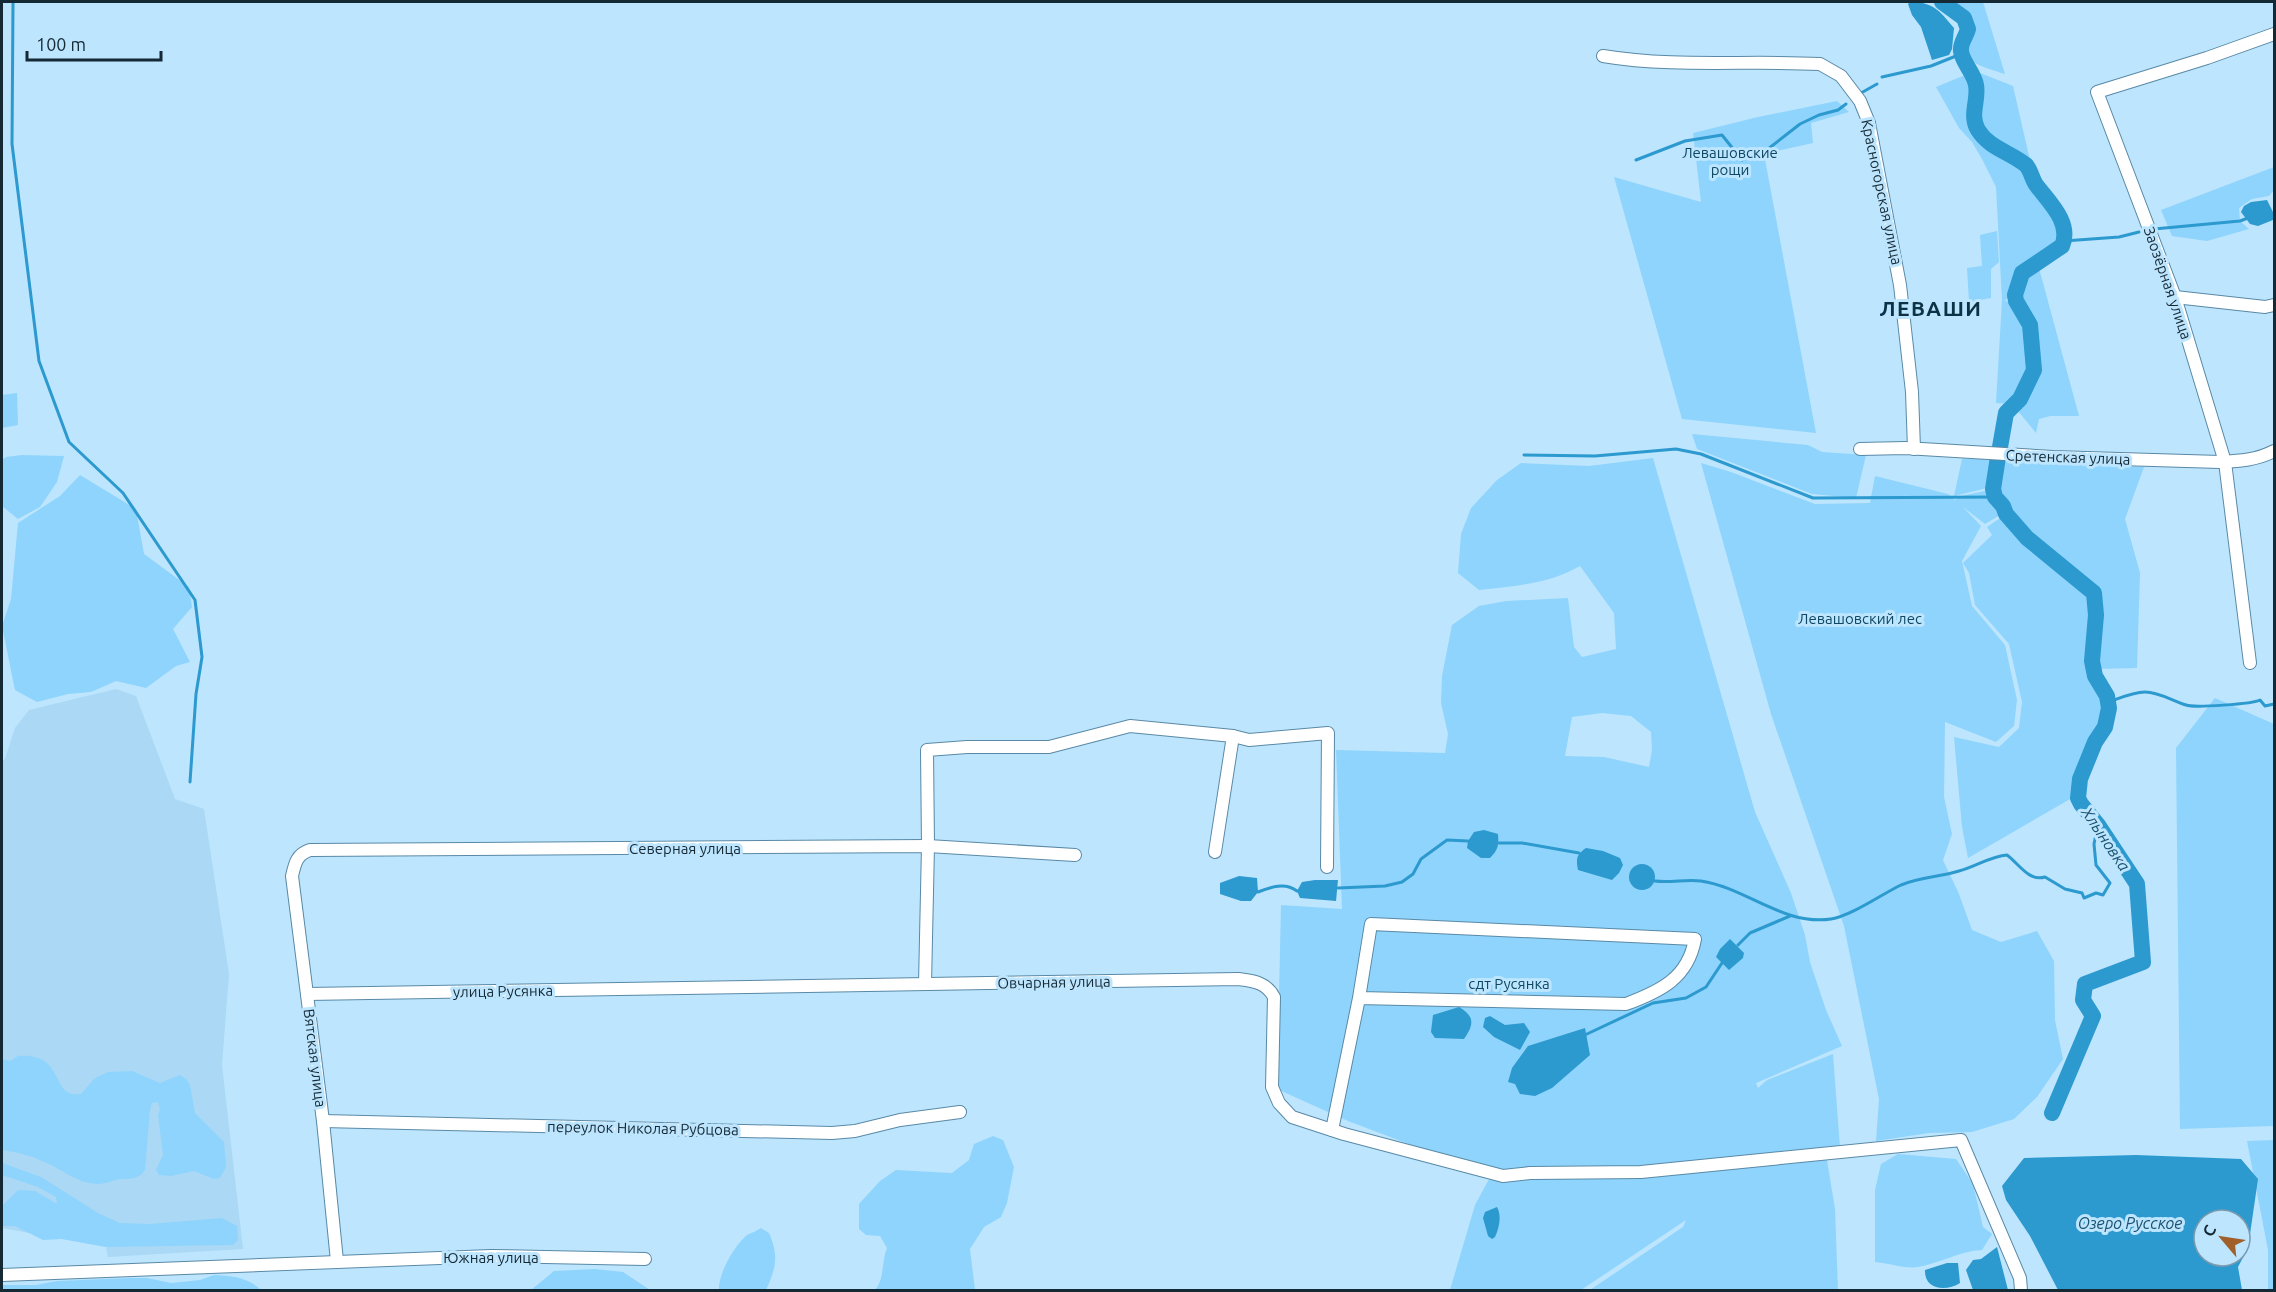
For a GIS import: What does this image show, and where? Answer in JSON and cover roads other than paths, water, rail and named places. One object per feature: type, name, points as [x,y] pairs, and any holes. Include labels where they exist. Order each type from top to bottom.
[{"type":"street","name":"Заозёрная улица","points":[[2250,663],[2227,458],[2175,297],[2097,92],[2207,58],[2274,34]]},
{"type":"street","name":"Красногорская улица","points":[[1603,56],[1625,60],[1820,64],[1841,76],[1855,94],[1869,123],[1900,285],[1912,392],[1914,449]]},
{"type":"street","points":[[2175,297],[2265,308],[2274,305]]},
{"type":"street","points":[[2227,458],[2262,450],[2274,443]]},
{"type":"street","name":"Сретенская улица","points":[[1860,449],[1914,449],[2053,457],[2227,458],[2242,461],[2262,457],[2274,451]]},
{"type":"street","points":[[925,984],[928,846],[927,750],[967,747],[1048,747],[1130,726],[1233,736],[1249,740],[1328,733],[1328,867]]},
{"type":"street","points":[[1215,852],[1233,736]]},
{"type":"street","name":"Северная улица","points":[[298,857],[310,850],[928,846],[1075,855]]},
{"type":"street","name":"Вятская улица","points":[[298,857],[292,876],[323,1121],[337,1261]]},
{"type":"street","points":[[1359,998],[1626,1004],[1662,988],[1680,973],[1688,963],[1695,939],[1371,924],[1359,998],[1332,1130],[1503,1176],[1530,1173],[1641,1172],[1961,1140],[2020,1278],[2021,1290]]},
{"type":"street","name":"Овчарная улица","points":[[700,988],[1238,979],[1259,982],[1267,987],[1274,997],[1272,1087],[1279,1103],[1292,1117],[1332,1130]]},
{"type":"street","name":"улица Русянка","points":[[307,994],[700,988]]},
{"type":"street","name":"переулок Николая Рубцова","points":[[323,1121],[832,1133],[855,1131],[900,1120],[960,1112]]},
{"type":"street","name":"Южная улица","points":[[2,1275],[491,1256],[645,1259]]},
{"type":"water","points":[[1910,2],[1930,5],[1954,28],[1952,49],[1949,55],[1932,60],[1921,27],[1912,15],[1908,4]]},
{"type":"water","points":[[2267,200],[2273,212],[2273,220],[2258,226],[2250,224],[2241,212],[2244,206],[2251,202]]},
{"type":"water","points":[[1484,830],[1498,834],[1497,847],[1490,858],[1481,858],[1467,848],[1468,841],[1474,832]]},
{"type":"water","points":[[1586,848],[1603,851],[1620,858],[1623,865],[1619,873],[1612,880],[1578,870],[1578,858]]},
{"type":"water","points":[[1642,864],[1651,868],[1655,877],[1651,886],[1642,890],[1633,886],[1629,877],[1633,868]]},
{"type":"water","points":[[1239,876],[1257,878],[1258,892],[1251,901],[1241,901],[1220,894],[1220,883]]},
{"type":"water","points":[[1338,880],[1336,901],[1300,898],[1297,891],[1302,882]]},
{"type":"water","points":[[1730,939],[1744,953],[1743,958],[1729,970],[1716,957]]},
{"type":"water","points":[[1459,1007],[1468,1014],[1471,1021],[1470,1029],[1464,1039],[1435,1038],[1431,1032],[1433,1015]]},
{"type":"water","points":[[1490,1016],[1505,1025],[1524,1023],[1530,1032],[1520,1050],[1494,1037],[1483,1027],[1485,1018]]},
{"type":"water","points":[[1585,1028],[1590,1055],[1552,1088],[1535,1096],[1520,1094],[1515,1084],[1508,1082],[1512,1068],[1528,1046]]},
{"type":"water","name":"Озеро Русское","points":[[2136,1155],[2241,1159],[2258,1179],[2252,1220],[2252,1208],[2192,1208],[2192,1268],[2238,1268],[2242,1290],[2058,1290],[2030,1236],[2006,1200],[2002,1186],[2024,1158]]},
{"type":"water","points":[[1497,1207],[1498,1230],[1492,1239],[1488,1236],[1483,1218],[1485,1212]]},
{"type":"water","points":[[1997,1247],[2008,1290],[1973,1290],[1966,1270],[1973,1260],[1981,1259]]},
{"type":"water","points":[[1947,1263],[1958,1263],[1960,1283],[1943,1288],[1928,1282],[1925,1270]]},
{"type":"waterway","points":[[13,2],[12,144],[39,361],[69,442],[123,493],[195,600],[202,657],[196,694],[190,782]]},
{"type":"waterway","name":"Хлыновка","points":[[1942,2],[1964,18],[1968,29],[1961,45],[1961,51],[1976,85],[1974,119],[1978,130],[1994,146],[2026,165],[2035,184],[2058,213],[2064,229],[2062,246],[2022,273],[2015,295],[2030,325],[2034,370],[2020,399],[2006,413],[2000,447]]},
{"type":"waterway","points":[[1882,77],[1931,66],[1961,54]]},
{"type":"waterway","points":[[1861,93],[1877,84]]},
{"type":"waterway","points":[[1636,160],[1685,141],[1722,135],[1742,160],[1768,149],[1800,124],[1819,115],[1838,110],[1846,104]]},
{"type":"waterway","points":[[2154,229],[2240,221],[2248,218]]},
{"type":"waterway","points":[[2064,241],[2119,237],[2139,232]]},
{"type":"waterway","points":[[1524,455],[1595,456],[1676,449],[1701,454],[1813,498],[1995,497]]},
{"type":"waterway","name":"Хлыновка","points":[[1998,457],[1993,489],[1995,497],[2003,506],[2006,514],[2027,538],[2094,593],[2096,615],[2092,661],[2095,676],[2107,696],[2109,708],[2105,727],[2095,742],[2080,779],[2078,798],[2137,884],[2143,962],[2085,984],[2083,1000],[2093,1016],[2052,1113]]},
{"type":"waterway","points":[[2109,702],[2131,694],[2145,692],[2155,693],[2191,706],[2236,704],[2260,700],[2265,706],[2274,704]]},
{"type":"waterway","points":[[1655,881],[1701,881],[1718,885],[1797,917],[1814,920],[1831,919],[1848,914],[1908,882],[1952,873],[1995,857],[2007,855],[2029,875],[2045,877],[2065,889],[2082,893],[2084,898],[2096,893],[2103,895],[2110,883],[2096,865],[2094,844],[2098,825]]},
{"type":"waterway","points":[[1338,888],[1385,886],[1402,882],[1413,874],[1421,859],[1447,840],[1468,841]]},
{"type":"waterway","points":[[1499,843],[1522,843],[1579,853]]},
{"type":"waterway","points":[[1258,892],[1283,886],[1297,891]]},
{"type":"waterway","points":[[1738,945],[1750,933],[1790,916]]},
{"type":"waterway","points":[[1587,1034],[1653,1003],[1686,998],[1706,987],[1722,963]]},
{"type":"district","name":"ЛЕВАШИ","points":[[1931,308]]},
{"type":"park label","name":"Левашовские рощи","points":[[1730,160]]},
{"type":"park label","name":"Левашовский лес","points":[[1860,618]]},
{"type":"park label","name":"сдт Русянка","points":[[1509,983]]}]
